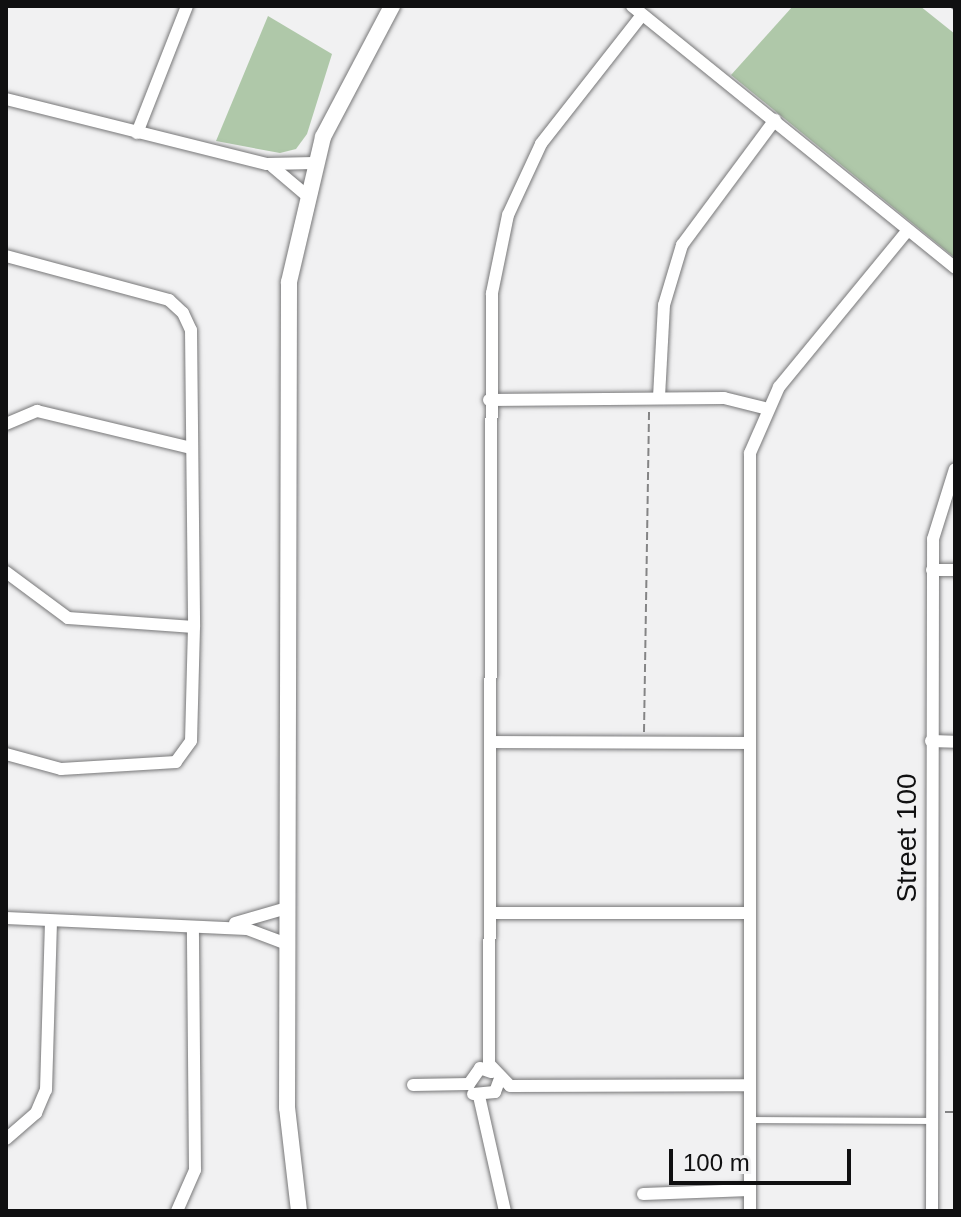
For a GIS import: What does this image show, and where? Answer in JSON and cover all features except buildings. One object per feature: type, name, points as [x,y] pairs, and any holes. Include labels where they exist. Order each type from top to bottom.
[{"type":"street","points":[[137,133],[187,6]]},
{"type":"street","points":[[301,1206],[287,1123],[287,331],[305,194],[314,163],[343,91],[392,6]]},
{"type":"street","points":[[479,1096],[495,1092],[490,913],[489,400],[492,293],[523,179],[563,111],[637,10],[955,268]]},
{"type":"street","points":[[6,99],[267,164],[314,163]]},
{"type":"street","points":[[654,397],[664,305],[682,245],[775,120]]},
{"type":"street","points":[[267,164],[305,194]]},
{"type":"street","points":[[750,1211],[749,478],[764,408],[908,230]]},
{"type":"street","points":[[6,256],[169,300],[183,313],[191,330],[194,627],[191,741],[176,762],[61,769],[6,754]]},
{"type":"street","points":[[489,400],[724,398],[764,408]]},
{"type":"street","points":[[6,424],[37,411],[191,448]]},
{"type":"street","name":"Street 100","points":[[932,1211],[932,570],[937,512],[955,469]]},
{"type":"street","points":[[932,570],[955,570]]},
{"type":"street","points":[[6,572],[68,618],[194,627]]},
{"type":"street","points":[[931,741],[955,742]]},
{"type":"street","points":[[490,742],[749,743]]},
{"type":"street","points":[[212,926],[287,908]]},
{"type":"street","points":[[490,913],[749,913]]},
{"type":"street","points":[[6,918],[51,923],[212,926],[257,931],[287,944]]},
{"type":"street","points":[[6,1139],[36,1113],[46,1090],[51,923]]},
{"type":"street","points":[[177,1211],[195,1170],[193,927]]},
{"type":"street","points":[[469,1084],[480,1068],[495,1076],[750,1085]]},
{"type":"street","points":[[413,1085],[469,1084]]},
{"type":"street","points":[[469,1084],[479,1096],[505,1211]]},
{"type":"street","points":[[643,1194],[750,1190]]},
{"type":"lane","points":[[750,1120],[932,1121]]},
{"type":"path","points":[[950,6],[955,10]]},
{"type":"path","points":[[644,742],[654,397]]},
{"type":"green space","points":[[793,6],[920,6],[955,34],[955,258],[731,75]]},
{"type":"green space","points":[[268,16],[332,54],[307,134],[296,149],[280,153],[216,141]]}]
